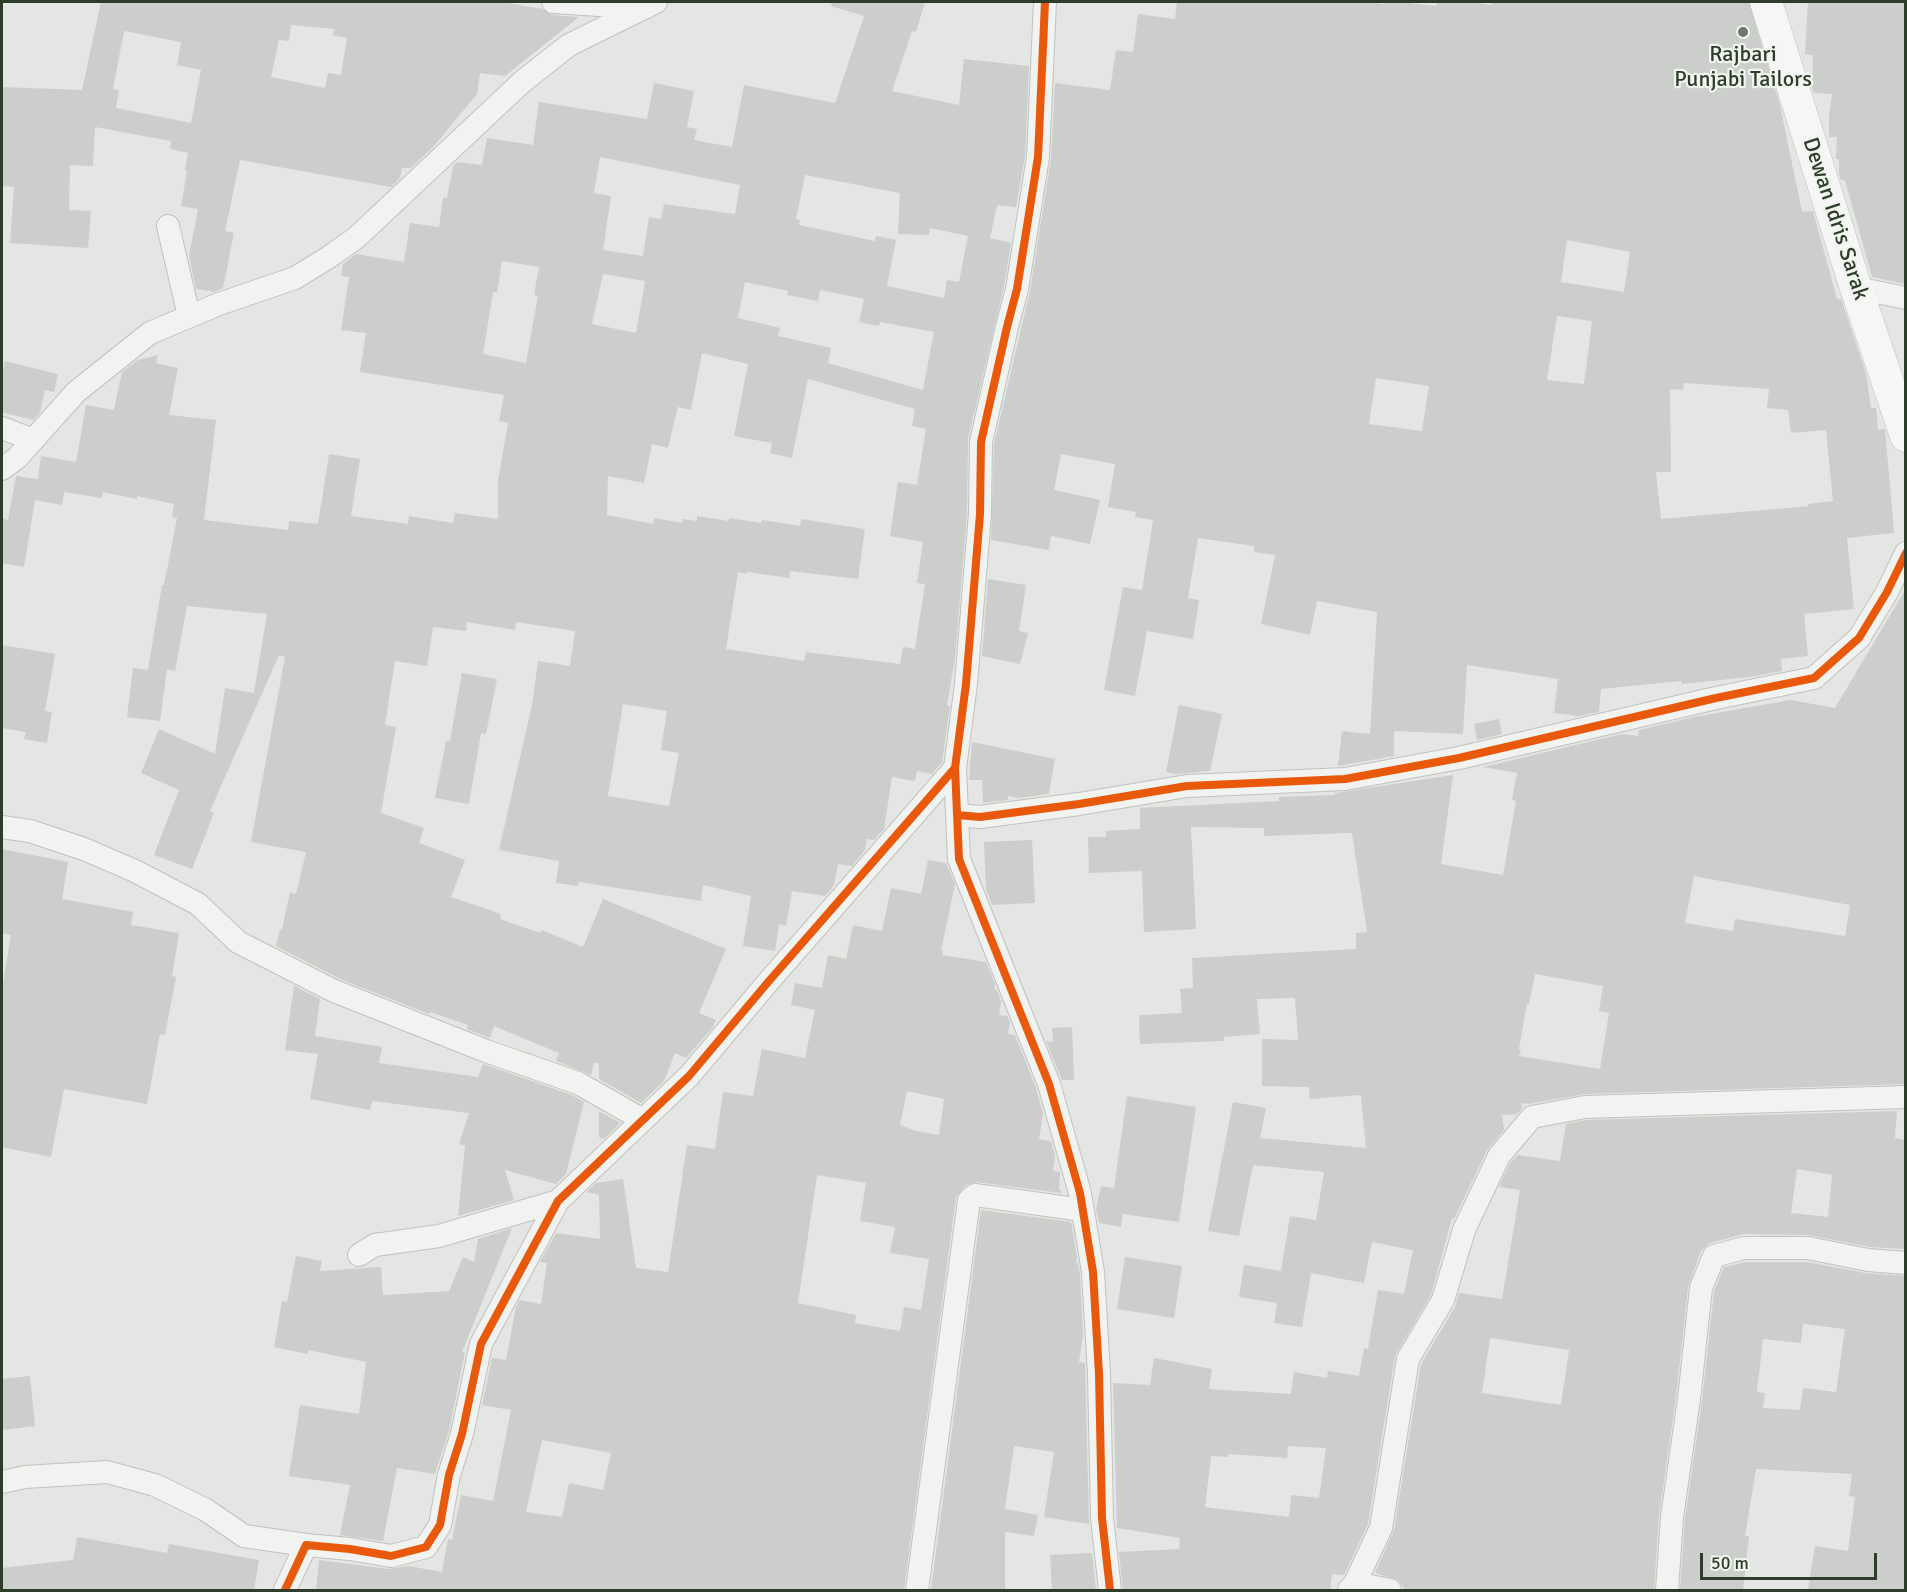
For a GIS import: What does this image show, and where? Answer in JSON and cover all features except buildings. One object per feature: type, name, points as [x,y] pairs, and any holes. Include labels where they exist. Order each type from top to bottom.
[{"type":"main road","name":"Dewan Idris Sarak","points":[[1766,2],[1905,436]]},
{"type":"street","points":[[553,2],[651,5]]},
{"type":"street","points":[[1045,2],[1038,157],[1017,288],[981,442],[978,536],[966,684],[956,768],[957,815],[959,859],[1049,1084],[1080,1193],[1094,1272],[1102,1518],[1110,1590]]},
{"type":"street","points":[[2,469],[17,458],[76,392],[150,333],[219,304],[295,278],[329,256],[356,237],[522,82],[569,45],[651,5]]},
{"type":"street","points":[[168,226],[189,316]]},
{"type":"street","points":[[1856,288],[1905,298]]},
{"type":"street","points":[[2,428],[33,440]]},
{"type":"street","points":[[957,815],[980,818],[1187,786],[1345,779],[1459,758],[1814,678],[1858,638],[1887,592],[1905,553]]},
{"type":"street","points":[[2,1482],[25,1477],[108,1472],[155,1485],[206,1510],[244,1536],[391,1556],[426,1547],[440,1524],[448,1475],[462,1434],[481,1344],[558,1201],[689,1076],[956,768]]},
{"type":"street","points":[[2,827],[30,831],[84,849],[135,871],[198,904],[238,942],[333,991],[486,1052],[578,1083],[643,1120]]},
{"type":"street","points":[[1390,1590],[1352,1587],[1381,1528],[1408,1359],[1443,1300],[1464,1230],[1498,1156],[1532,1117],[1585,1107],[1905,1097]]},
{"type":"street","points":[[917,1590],[969,1200],[975,1195],[1083,1210]]},
{"type":"street","points":[[359,1255],[375,1245],[439,1236],[558,1201]]},
{"type":"street","points":[[1667,1590],[1672,1517],[1689,1399],[1701,1288],[1714,1256],[1744,1248],[1808,1248],[1868,1260],[1905,1263]]},
{"type":"street","points":[[285,1590],[306,1545]]},
{"type":"cycle path","points":[[1045,2],[1038,157],[1017,289],[981,442],[980,514],[966,684],[955,768],[959,859],[1049,1084],[1080,1193],[1093,1272],[1099,1374],[1102,1518],[1110,1590]]},
{"type":"cycle path","points":[[957,815],[980,817],[1079,804],[1187,786],[1345,779],[1459,758],[1716,698],[1814,678],[1859,638],[1887,592],[1906,553]]},
{"type":"cycle path","points":[[285,1590],[306,1545],[391,1556],[426,1547],[440,1525],[449,1475],[462,1434],[481,1344],[558,1201],[689,1076],[955,768]]},
{"type":"place","name":"Rajbari Punjabi Tailors","points":[[1743,32]]}]
